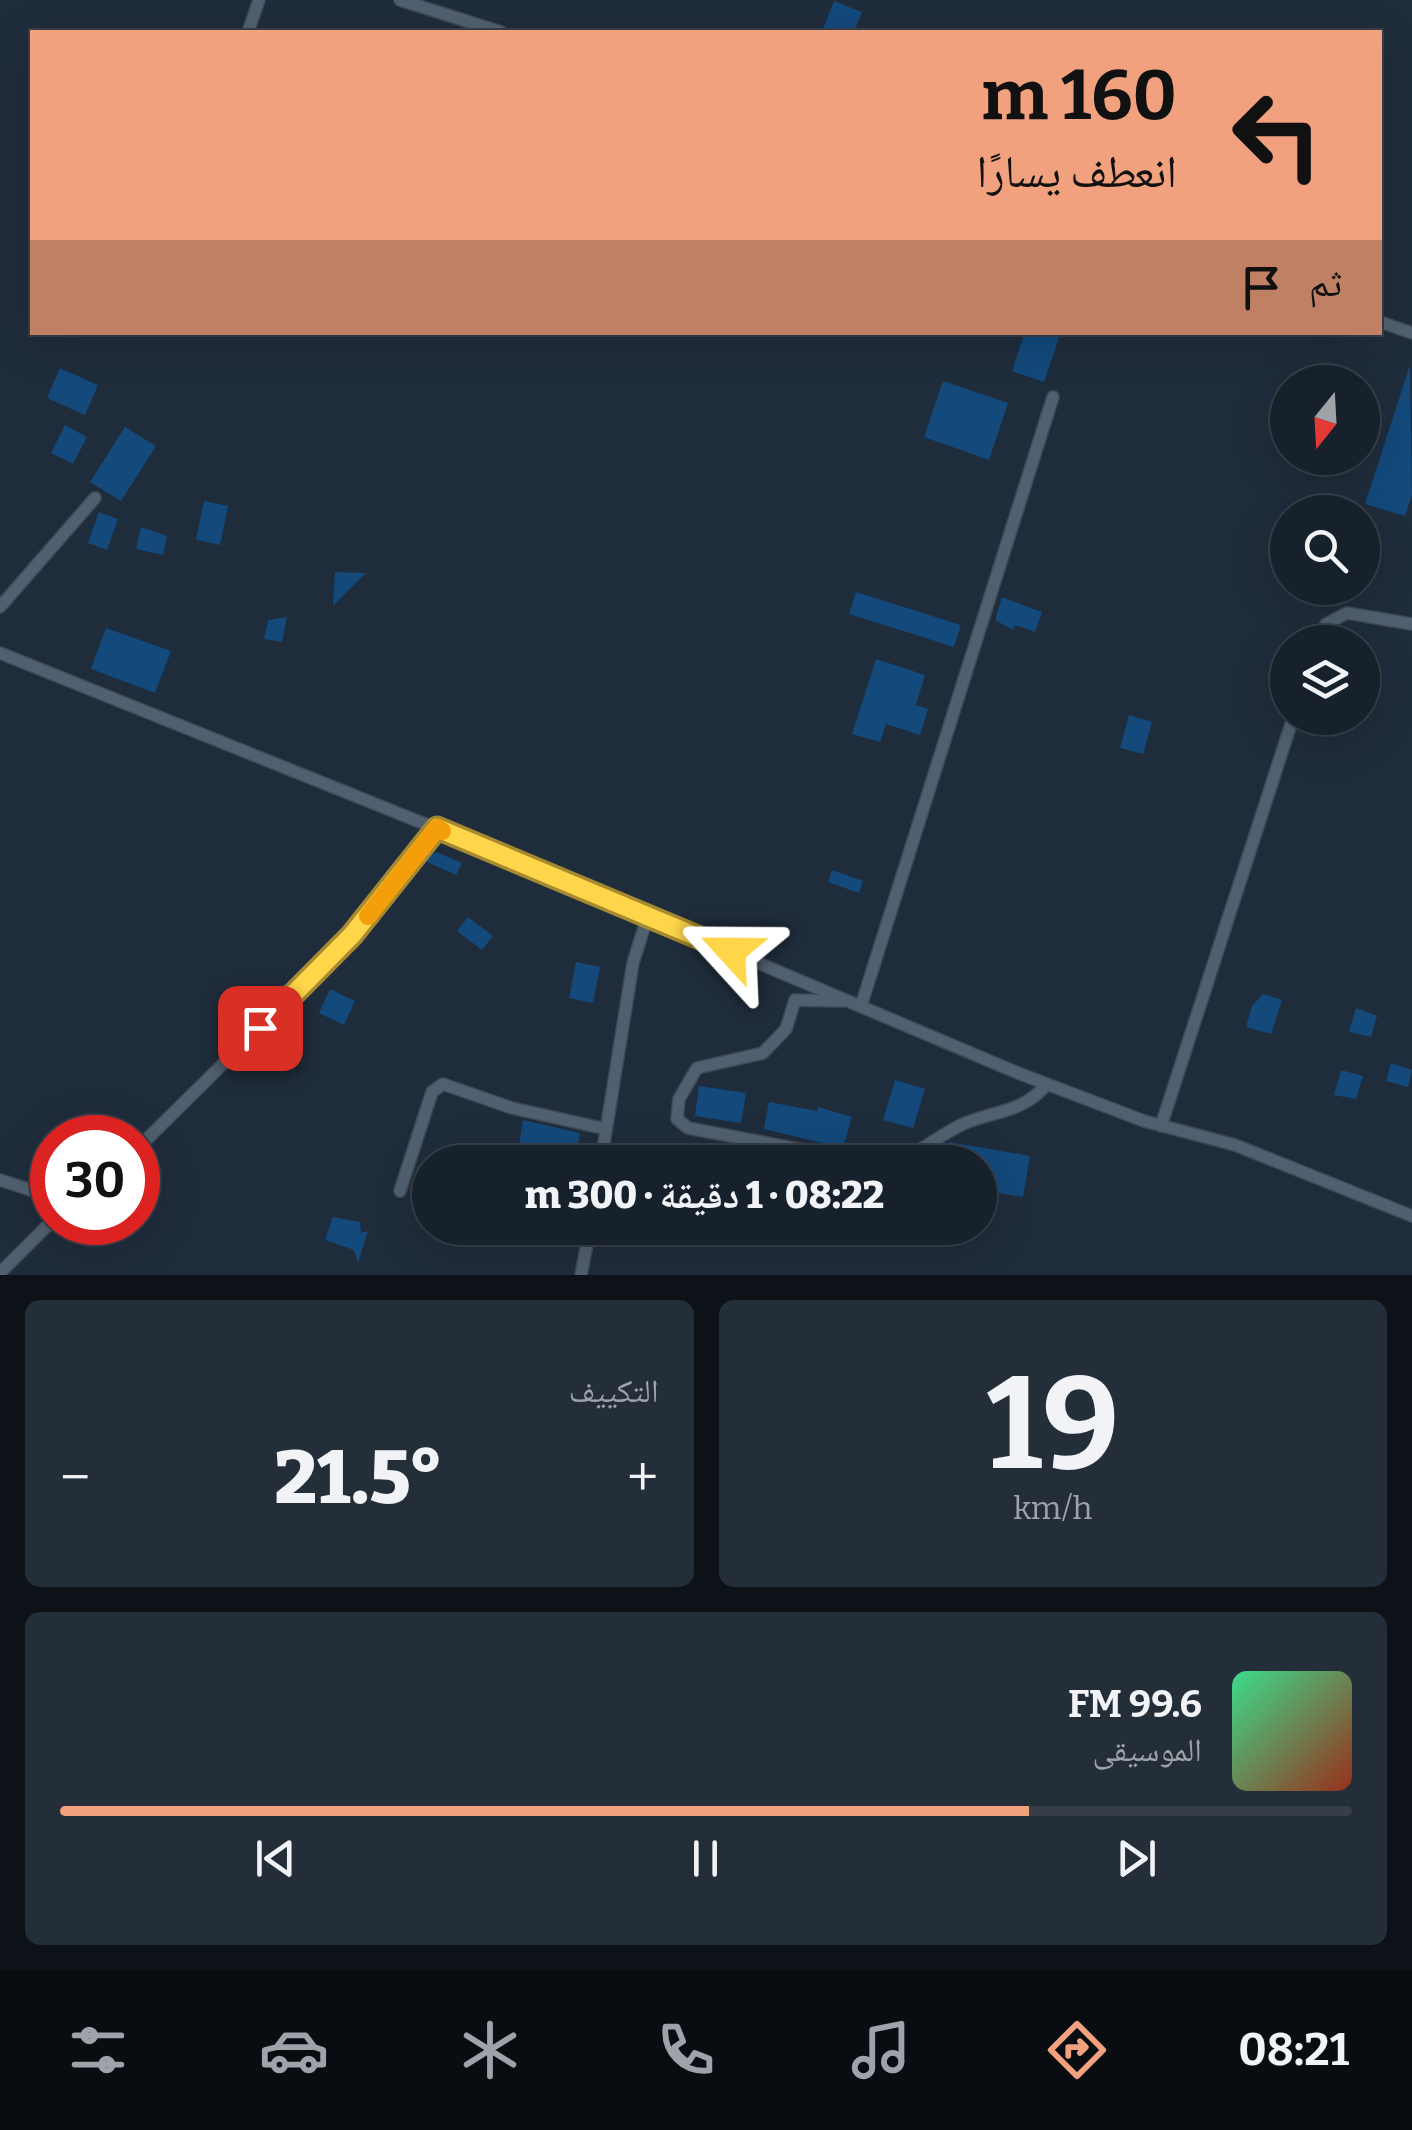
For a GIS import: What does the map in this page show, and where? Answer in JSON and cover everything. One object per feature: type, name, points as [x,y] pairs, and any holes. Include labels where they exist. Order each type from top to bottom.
[{"type":"street","points":[[249,30],[259,0]]},
{"type":"street","points":[[400,0],[495,30]]},
{"type":"street","points":[[1382,323],[1412,333]]},
{"type":"street","points":[[861,1006],[1053,397]]},
{"type":"street","points":[[0,607],[94,498]]},
{"type":"street","points":[[1326,625],[1347,613],[1412,624]]},
{"type":"street","points":[[0,653],[648,914],[1047,1084],[1161,1126],[1182,1128],[1236,1146],[1412,1216]]},
{"type":"street","points":[[1161,1126],[1288,735]]},
{"type":"street","points":[[160,1126],[325,964],[437,828]]},
{"type":"street","points":[[604,1145],[634,963],[648,914]]},
{"type":"street","points":[[778,1145],[688,1128],[677,1119],[679,1099],[697,1068],[763,1053],[786,1028],[795,1000],[846,1000]]},
{"type":"street","points":[[400,1191],[432,1092],[443,1084],[512,1108],[606,1130]]},
{"type":"street","points":[[930,1145],[957,1127],[1026,1106],[1047,1084]]},
{"type":"street","points":[[0,1180],[30,1190]]},
{"type":"street","points":[[0,1272],[30,1243]]},
{"type":"street","points":[[581,1275],[587,1245]]},
{"type":"building","points":[[834,1],[862,12],[855,30],[823,30]]},
{"type":"building","points":[[1024,335],[1060,335],[1044,382],[1012,371]]},
{"type":"building","points":[[1410,365],[1412,495],[1405,516],[1380,508],[1380,495],[1368,495],[1374,475],[1380,475],[1380,458]]},
{"type":"building","points":[[60,368],[98,385],[85,415],[47,398]]},
{"type":"building","points":[[943,381],[1008,403],[989,460],[924,437]]},
{"type":"building","points":[[65,425],[87,437],[73,464],[51,453]]},
{"type":"building","points":[[125,427],[156,446],[121,501],[90,482]]},
{"type":"building","points":[[204,501],[228,506],[220,545],[196,540]]},
{"type":"building","points":[[99,512],[118,519],[107,550],[88,543]]},
{"type":"building","points":[[141,527],[167,536],[163,555],[136,549]]},
{"type":"building","points":[[335,572],[366,573],[333,606]]},
{"type":"building","points":[[856,592],[961,625],[954,647],[849,614]]},
{"type":"building","points":[[1002,597],[1042,612],[1035,632],[1015,625],[1013,630],[995,620]]},
{"type":"building","points":[[287,617],[282,642],[264,639],[268,620]]},
{"type":"building","points":[[106,628],[171,651],[155,693],[91,669]]},
{"type":"building","points":[[876,659],[925,675],[916,705],[928,709],[920,735],[886,724],[880,742],[852,734]]},
{"type":"building","points":[[1129,715],[1152,722],[1143,754],[1120,748]]},
{"type":"building","points":[[436,852],[462,863],[456,875],[423,860]]},
{"type":"building","points":[[832,870],[863,881],[859,893],[828,882]]},
{"type":"building","points":[[468,917],[493,936],[482,950],[457,931]]},
{"type":"building","points":[[576,962],[600,967],[593,1003],[569,998]]},
{"type":"building","points":[[330,989],[355,1001],[344,1025],[319,1013]]},
{"type":"building","points":[[1263,994],[1282,1000],[1271,1034],[1246,1027],[1252,1006]]},
{"type":"building","points":[[1356,1008],[1377,1016],[1371,1037],[1349,1032]]},
{"type":"building","points":[[1391,1063],[1412,1070],[1408,1087],[1386,1081]]},
{"type":"building","points":[[1341,1070],[1363,1076],[1356,1099],[1334,1095]]},
{"type":"building","points":[[895,1080],[925,1089],[913,1128],[883,1120]]},
{"type":"building","points":[[699,1086],[746,1093],[741,1123],[695,1116]]},
{"type":"building","points":[[769,1102],[817,1111],[818,1107],[852,1117],[844,1145],[764,1129]]},
{"type":"building","points":[[523,1120],[580,1133],[578,1145],[519,1145]]},
{"type":"building","points":[[997,1150],[1030,1156],[1023,1197],[997,1193]]},
{"type":"building","points":[[333,1217],[360,1222],[361,1233],[368,1231],[358,1263],[354,1250],[325,1240]]},
{"type":"slow traffic","points":[[368,916],[437,828],[442,831]]},
{"type":"route","points":[[260,1028],[352,935],[437,828],[731,951]]}]
